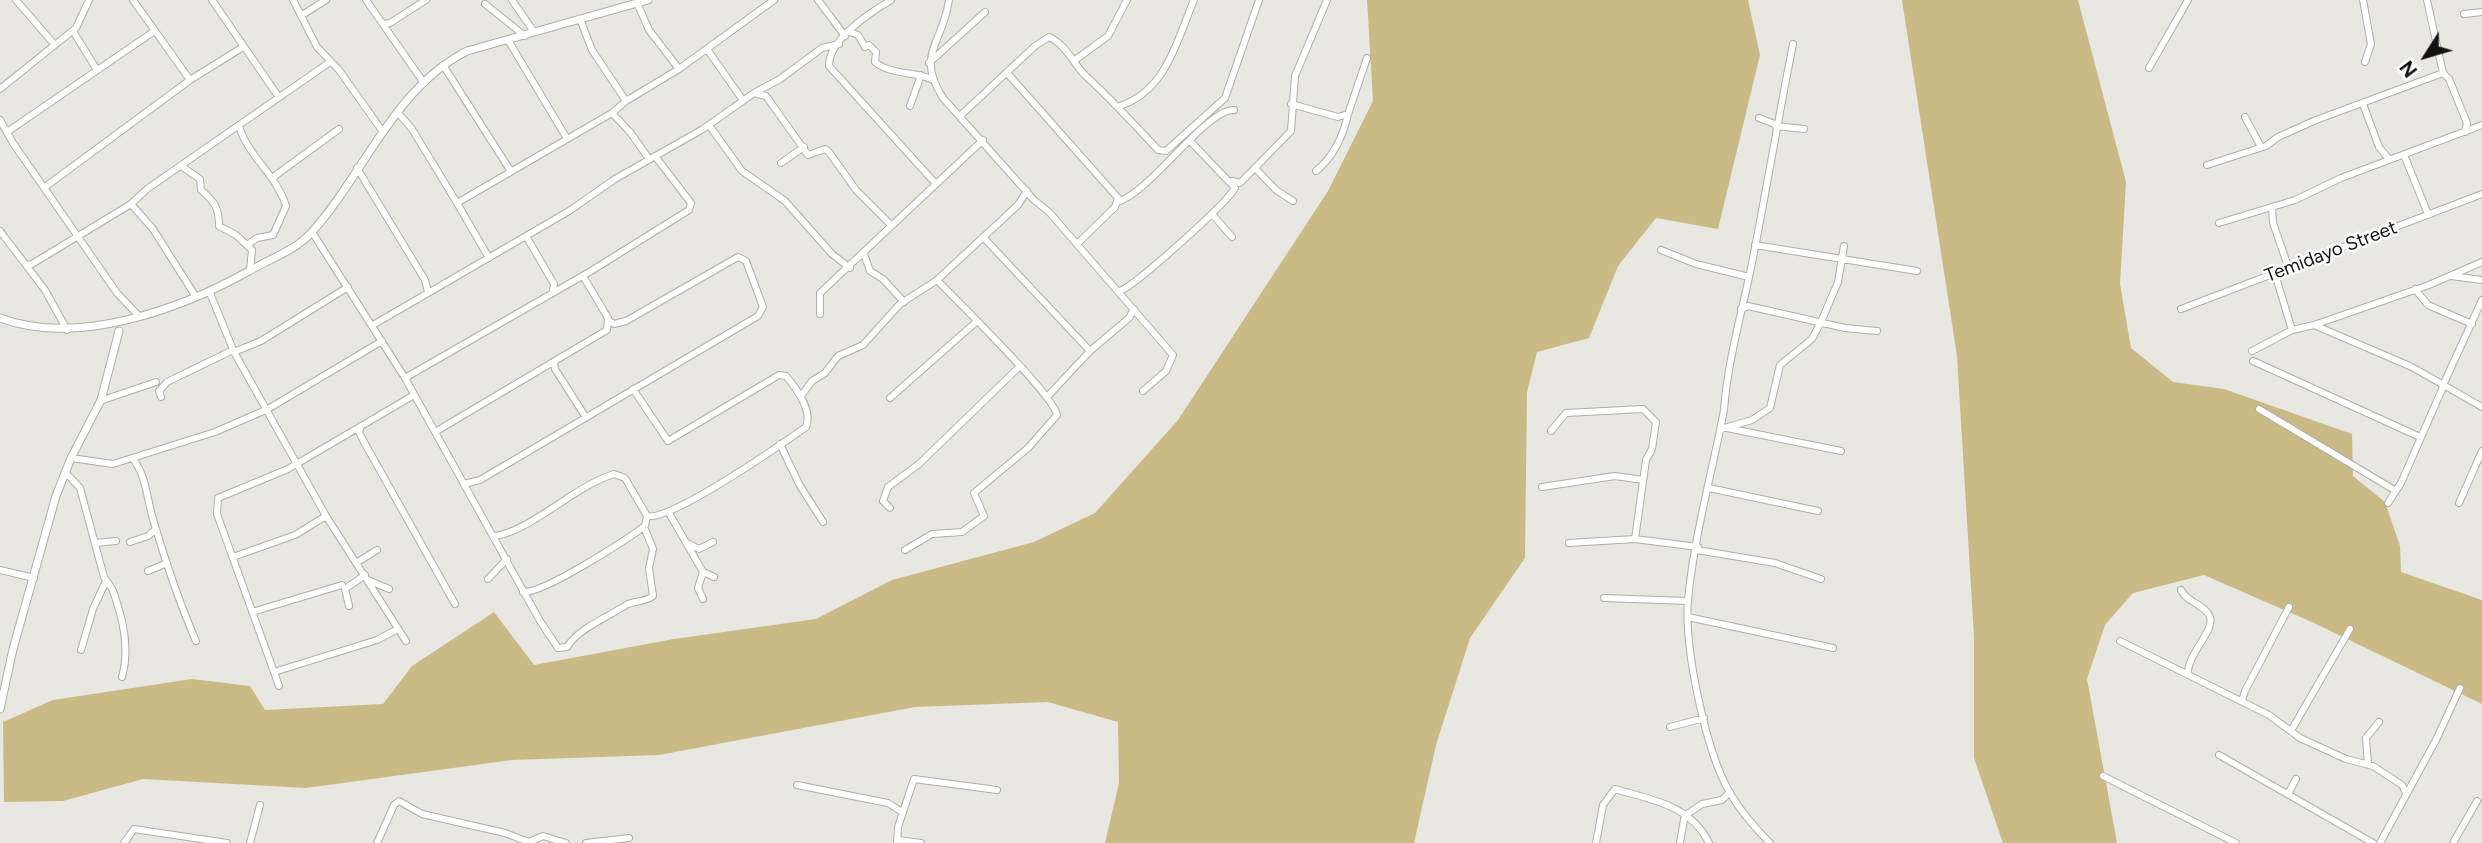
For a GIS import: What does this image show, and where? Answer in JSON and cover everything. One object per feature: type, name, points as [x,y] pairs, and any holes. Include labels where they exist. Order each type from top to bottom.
[{"type":"street","points":[[16,0],[54,44]]},
{"type":"street","points":[[0,89],[33,66],[54,44],[73,31],[89,0]]},
{"type":"street","points":[[133,0],[153,32],[162,38],[191,80]]},
{"type":"street","points":[[212,0],[278,96]]},
{"type":"street","points":[[292,0],[317,47],[383,132]]},
{"type":"street","points":[[302,15],[326,0]]},
{"type":"street","points":[[366,0],[387,26],[424,83]]},
{"type":"street","points":[[387,26],[426,0]]},
{"type":"street","points":[[512,0],[534,32]]},
{"type":"street","points":[[0,318],[36,328],[67,330],[125,319],[209,293],[291,250],[312,232],[383,132],[424,83],[443,65],[467,51],[648,0]]},
{"type":"street","points":[[457,202],[611,113],[679,69],[773,0]]},
{"type":"street","points":[[818,0],[828,17],[847,33],[858,35],[865,47],[869,45],[876,52],[875,62],[879,66],[931,79],[960,116],[1134,309],[1172,355],[1166,371],[1143,391]]},
{"type":"street","points":[[891,0],[847,33],[830,57],[830,69],[936,184]]},
{"type":"street","points":[[931,79],[929,65],[949,0]]},
{"type":"street","points":[[1075,60],[1108,36],[1127,0]]},
{"type":"street","points":[[1120,106],[1146,89],[1171,61],[1194,0]]},
{"type":"street","points":[[960,116],[1035,46],[1049,37],[1075,60],[1086,76],[1120,106],[1158,150],[1166,151],[1225,99],[1259,0]]},
{"type":"street","points":[[1119,291],[1137,281],[1213,215],[1236,184],[1290,131],[1295,76],[1327,0]]},
{"type":"street","points":[[2149,68],[2188,0]]},
{"type":"street","points":[[2363,0],[2371,44],[2365,62]]},
{"type":"street","points":[[2427,0],[2443,73],[2449,79],[2468,123],[2465,132]]},
{"type":"street","points":[[485,4],[525,36]]},
{"type":"street","points":[[632,4],[679,69]]},
{"type":"street","points":[[910,106],[919,74],[985,12]]},
{"type":"street","points":[[2464,14],[2482,12]]},
{"type":"street","points":[[580,19],[592,50],[626,101]]},
{"type":"street","points":[[73,31],[97,71]]},
{"type":"street","points":[[7,132],[153,32]]},
{"type":"street","points":[[508,40],[566,137]]},
{"type":"street","points":[[937,41],[945,50]]},
{"type":"street","points":[[373,325],[709,125],[742,99],[780,79],[822,48],[839,44]]},
{"type":"street","points":[[1770,843],[1747,818],[1730,792],[1704,718],[1693,663],[1688,601],[1723,428],[1745,307],[1744,300],[1793,44]]},
{"type":"street","points":[[45,187],[191,80],[243,47]]},
{"type":"street","points":[[707,49],[742,99]]},
{"type":"street","points":[[1316,171],[1327,162],[1346,126],[1367,58]]},
{"type":"street","points":[[30,267],[134,204],[181,166],[330,62]]},
{"type":"street","points":[[443,65],[510,170]]},
{"type":"street","points":[[2207,165],[2261,147],[2316,120],[2443,73]]},
{"type":"street","points":[[1008,74],[1115,192],[1117,202]]},
{"type":"street","points":[[754,93],[766,96],[811,156],[825,149],[829,152],[856,190],[890,224]]},
{"type":"street","points":[[1291,104],[1338,117],[1348,114]]},
{"type":"street","points":[[2363,104],[2379,147],[2389,159]]},
{"type":"street","points":[[1077,244],[1117,202],[1137,189],[1225,111],[1234,110]]},
{"type":"street","points":[[405,378],[556,287],[583,275],[673,222],[691,206],[611,113]]},
{"type":"street","points":[[399,114],[412,129],[489,258]]},
{"type":"street","points":[[1338,117],[1346,126]]},
{"type":"street","points":[[2245,117],[2261,147]]},
{"type":"street","points":[[1759,118],[1777,126],[1804,129]]},
{"type":"street","points":[[0,120],[121,299],[138,315]]},
{"type":"street","points":[[2468,123],[2480,125]]},
{"type":"street","points":[[709,125],[742,171],[785,201],[832,254],[850,268]]},
{"type":"street","points":[[2219,223],[2272,207],[2480,125]]},
{"type":"street","points":[[239,126],[253,156],[272,178],[285,202],[284,211],[273,235],[257,238],[247,245]]},
{"type":"street","points":[[272,178],[339,129]]},
{"type":"street","points":[[820,314],[818,295],[850,268],[890,224],[913,208],[982,140]]},
{"type":"street","points":[[1190,141],[1236,184]]},
{"type":"street","points":[[781,163],[804,147]]},
{"type":"street","points":[[2404,155],[2428,214]]},
{"type":"street","points":[[181,166],[200,179],[201,190],[216,204],[219,226],[247,245],[253,253],[250,270]]},
{"type":"street","points":[[357,168],[425,280],[428,292]]},
{"type":"street","points":[[1255,168],[1276,190],[1293,201]]},
{"type":"street","points":[[801,396],[809,384],[825,373],[838,356],[863,345],[904,302],[937,280],[1018,205],[1027,191]]},
{"type":"street","name":"Temidayo Street","points":[[2180,309],[2482,194]]},
{"type":"street","points":[[134,204],[196,297]]},
{"type":"street","points":[[2272,207],[2273,223],[2289,269]]},
{"type":"street","points":[[1213,215],[1232,237]]},
{"type":"street","points":[[0,231],[30,267],[67,330]]},
{"type":"street","points":[[312,232],[405,378],[555,646],[567,648],[573,638],[628,604],[647,601],[653,596],[649,568],[653,549],[644,527],[647,516],[625,478],[614,474],[553,505],[512,532],[494,536]]},
{"type":"street","points":[[526,236],[556,287]]},
{"type":"street","points":[[983,237],[1090,351]]},
{"type":"street","points":[[1755,245],[1917,271]]},
{"type":"street","points":[[1723,428],[1752,420],[1770,408],[1780,365],[1812,339],[1821,322],[1838,282],[1840,257],[1844,246]]},
{"type":"street","points":[[1661,250],[1696,264],[1749,277]]},
{"type":"street","points":[[864,254],[870,271],[883,279],[904,302]]},
{"type":"street","points":[[464,484],[480,480],[762,312],[761,299],[746,261],[738,257],[626,321],[614,324],[609,321],[583,275]]},
{"type":"street","points":[[2252,351],[2292,330],[2314,325],[2415,289],[2482,262]]},
{"type":"street","points":[[2275,274],[2292,330]]},
{"type":"street","points":[[2451,276],[2482,280]]},
{"type":"street","points":[[905,550],[932,534],[962,532],[984,516],[974,493],[1028,449],[1054,419],[1056,410],[1019,366],[937,280]]},
{"type":"street","points":[[161,397],[159,391],[167,382],[271,335],[348,287]]},
{"type":"street","points":[[2415,289],[2428,304],[2472,324]]},
{"type":"street","points":[[209,293],[234,351],[326,516],[406,641]]},
{"type":"street","points":[[2388,503],[2396,491],[2482,300]]},
{"type":"street","points":[[1745,307],[1877,331]]},
{"type":"street","points":[[1047,397],[1090,351],[1131,316],[1134,309]]},
{"type":"street","points":[[0,709],[13,649],[65,472],[100,401],[119,331],[125,319]]},
{"type":"street","points":[[113,321],[119,331]]},
{"type":"street","points":[[435,432],[603,334],[609,321]]},
{"type":"street","points":[[890,398],[976,322]]},
{"type":"street","points":[[2314,325],[2443,385],[2482,407]]},
{"type":"street","points":[[71,458],[104,465],[136,460],[173,443],[215,432],[268,409],[382,341]]},
{"type":"street","points":[[2253,361],[2420,437]]},
{"type":"street","points":[[554,362],[555,369],[585,416]]},
{"type":"street","points":[[891,508],[883,501],[888,487],[919,464],[1019,366]]},
{"type":"street","points":[[633,389],[668,441],[775,376],[786,376],[801,396],[808,425],[757,462],[669,513],[647,516]]},
{"type":"street","points":[[100,401],[156,382]]},
{"type":"street","points":[[279,687],[217,514],[218,498],[278,474],[414,395]]},
{"type":"street","points":[[1551,430],[1566,413],[1643,409],[1656,422],[1643,480],[1635,538]]},
{"type":"street","points":[[2259,409],[2396,491]]},
{"type":"street","points":[[362,424],[360,434],[455,604]]},
{"type":"street","points":[[1723,428],[1841,451]]},
{"type":"street","points":[[780,444],[799,484],[823,522]]},
{"type":"street","points":[[2459,503],[2482,450]]},
{"type":"street","points":[[136,460],[148,492],[167,563],[196,642]]},
{"type":"street","points":[[65,472],[80,488],[106,581],[113,590],[122,619],[127,655],[122,677]]},
{"type":"street","points":[[1542,487],[1615,476],[1643,480]]},
{"type":"street","points":[[1709,488],[1818,511]]},
{"type":"street","points":[[669,513],[704,572],[714,576]]},
{"type":"street","points":[[233,557],[295,535],[326,516]]},
{"type":"street","points":[[523,592],[534,590],[563,576],[644,527]]},
{"type":"street","points":[[130,541],[148,536],[156,529]]},
{"type":"street","points":[[1569,543],[1635,538],[1775,563],[1821,579]]},
{"type":"street","points":[[96,543],[116,541]]},
{"type":"street","points":[[689,544],[699,549],[713,542]]},
{"type":"street","points":[[356,563],[377,550]]},
{"type":"street","points":[[488,579],[507,559]]},
{"type":"street","points":[[148,571],[167,563]]},
{"type":"street","points":[[0,570],[34,578]]},
{"type":"street","points":[[704,572],[698,588],[704,600]]},
{"type":"street","points":[[367,578],[389,589]]},
{"type":"street","points":[[349,606],[345,589],[367,578]]},
{"type":"street","points":[[81,650],[93,609],[106,581]]},
{"type":"street","points":[[252,612],[342,585]]},
{"type":"street","points":[[2181,590],[2185,598],[2205,610],[2210,617],[2210,628],[2195,649],[2188,665],[2188,674]]},
{"type":"street","points":[[1604,598],[1688,601]]},
{"type":"street","points":[[2242,701],[2289,607]]},
{"type":"street","points":[[1688,617],[1833,648]]},
{"type":"street","points":[[275,672],[377,640],[398,629]]},
{"type":"street","points":[[2292,729],[2350,629]]},
{"type":"street","points":[[2120,640],[2242,701],[2292,729],[2300,738],[2312,740],[2334,754],[2368,764],[2402,785],[2406,793]]},
{"type":"street","points":[[2380,843],[2432,748],[2459,688]]},
{"type":"street","points":[[1670,727],[1704,718]]},
{"type":"street","points":[[2368,764],[2365,756],[2366,738],[2379,722]]},
{"type":"street","points":[[2220,755],[2373,843]]},
{"type":"street","points":[[2103,776],[2227,841],[2236,843]]},
{"type":"street","points":[[921,843],[898,842],[898,827],[911,782],[917,778],[998,790]]},
{"type":"street","points":[[2288,794],[2296,779]]},
{"type":"street","points":[[797,785],[888,803],[902,812]]},
{"type":"street","points":[[1596,843],[1603,805],[1615,789],[1650,798],[1686,814],[1701,827],[1709,843]]},
{"type":"street","points":[[1680,843],[1686,814],[1702,804],[1722,800],[1730,792]]},
{"type":"street","points":[[377,843],[399,801],[422,814],[505,833],[529,843],[543,836],[566,843]]},
{"type":"street","points":[[2453,843],[2477,801]]},
{"type":"street","points":[[250,843],[260,804]]},
{"type":"street","points":[[124,843],[134,829],[183,839],[227,843]]},
{"type":"street","points":[[586,843],[629,838]]},
{"type":"shaded area","points":[[1367,0],[1748,0],[1760,55],[1718,229],[1656,218],[1618,266],[1589,338],[1537,352],[1527,392],[1525,558],[1470,638],[1436,745],[1414,843],[1105,843],[1119,783],[1118,722],[1048,702],[915,707],[659,755],[512,760],[306,788],[143,779],[63,801],[4,802],[3,722],[53,700],[192,679],[250,686],[265,710],[383,704],[412,666],[494,612],[534,665],[674,639],[816,619],[892,580],[1034,542],[1095,513],[1178,420],[1328,191],[1373,101]]},
{"type":"shaded area","points":[[1902,0],[2078,0],[2126,182],[2120,284],[2131,348],[2173,382],[2224,389],[2352,434],[2353,476],[2385,502],[2400,546],[2401,572],[2482,600],[2482,704],[2314,623],[2204,575],[2133,593],[2105,625],[2087,679],[2117,843],[2003,843],[1974,758],[1974,637],[1957,356]]}]
